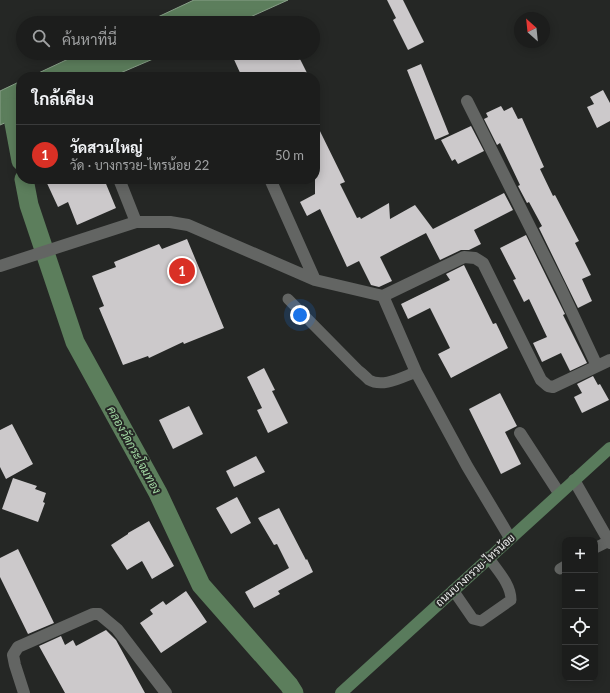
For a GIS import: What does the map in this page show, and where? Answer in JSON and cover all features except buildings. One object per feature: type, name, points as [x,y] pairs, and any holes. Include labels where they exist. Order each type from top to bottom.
[{"type":"main road","name":"ถนนบางกรวย-ไทรน้อย","points":[[341,693],[558,493],[610,448]]},
{"type":"street","points":[[467,101],[561,289],[597,366]]},
{"type":"street","points":[[121,184],[136,222]]},
{"type":"street","points":[[272,184],[315,280]]},
{"type":"street","points":[[0,266],[136,222],[170,222],[188,225],[315,280],[384,296],[464,257],[470,257],[478,259],[483,263],[541,380],[548,386],[553,387],[610,360]]},
{"type":"street","points":[[384,296],[416,372],[467,466],[510,538]]},
{"type":"street","points":[[520,433],[558,493]]},
{"type":"street","points":[[574,480],[609,542]]},
{"type":"street","points":[[24,693],[13,655],[18,647],[93,614],[99,614],[117,629],[166,693]]},
{"type":"lane","points":[[288,299],[359,371],[371,380],[380,383],[391,381],[416,372]]},
{"type":"lane","points":[[598,547],[609,542]]},
{"type":"lane","points":[[453,590],[473,619],[481,621],[511,600],[509,587],[488,558]]},
{"type":"shaded area","points":[[194,0],[288,0],[253,16],[160,16]]},
{"type":"shaded area","points":[[66,60],[151,60],[123,72],[41,72]]},
{"type":"shaded area","points":[[16,83],[16,118],[0,125],[0,91]]},
{"type":"waterway","name":"คลองวัดกระโจมทอง","points":[[11,107],[16,134]]},
{"type":"waterway","name":"คลองวัดกระโจมทอง","points":[[25,184],[29,205],[75,342],[158,493],[201,585],[289,685],[294,693]]},
{"type":"place","name":"วัดสวนใหญ่","points":[[182,271]]}]
